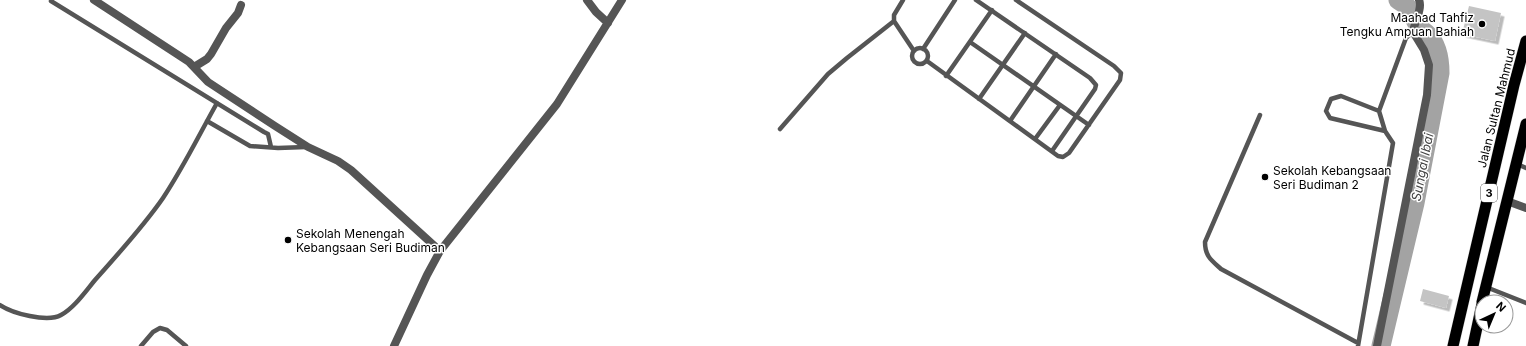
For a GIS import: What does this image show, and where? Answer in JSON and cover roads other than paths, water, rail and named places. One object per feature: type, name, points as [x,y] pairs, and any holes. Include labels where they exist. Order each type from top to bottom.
[{"type":"highway","name":"Jalan Sultan Mahmud","points":[[1453,346],[1514,85],[1526,41]]},
{"type":"highway","name":"3","points":[[1484,294],[1508,201],[1521,166],[1525,129]]},
{"type":"highway","name":"3","points":[[1473,346],[1476,334]]},
{"type":"street","points":[[94,0],[194,66],[208,82],[308,147],[338,161],[351,170],[440,251]]},
{"type":"street","points":[[587,0],[596,12],[608,23]]},
{"type":"street","points":[[394,346],[427,275],[440,251],[557,104],[622,0]]},
{"type":"street","points":[[1377,346],[1428,95],[1429,65],[1414,28],[1419,10],[1419,0]]},
{"type":"street","points":[[194,66],[207,59],[211,54],[226,28],[238,13],[241,5]]},
{"type":"street","points":[[1508,201],[1526,208]]},
{"type":"lane","points":[[903,0],[894,15],[894,21],[914,51],[913,58],[915,62],[920,64],[927,61]]},
{"type":"lane","points":[[923,49],[955,0]]},
{"type":"lane","points":[[976,0],[1090,78],[1096,85],[1095,89],[1052,152]]},
{"type":"lane","points":[[927,61],[1058,156],[1063,157],[1069,153],[1120,80],[1121,73],[1114,66],[1016,0]]},
{"type":"lane","points":[[51,1],[268,134],[272,147]]},
{"type":"lane","points":[[946,76],[992,10]]},
{"type":"lane","points":[[780,129],[828,74],[894,21]]},
{"type":"lane","points":[[1260,115],[1205,242],[1205,251],[1211,260],[1221,269],[1358,344],[1393,143],[1385,131],[1379,111],[1406,38],[1414,28]]},
{"type":"lane","points":[[979,99],[1025,33]]},
{"type":"lane","points":[[970,42],[1089,125]]},
{"type":"lane","points":[[914,51],[918,48],[923,49],[928,54],[927,61]]},
{"type":"lane","points":[[1010,120],[1056,54]]},
{"type":"lane","points":[[1379,111],[1341,96],[1331,99],[1326,111],[1330,118],[1385,131]]},
{"type":"lane","points":[[0,304],[11,312],[28,316],[56,317],[66,311],[100,274],[156,208],[174,180],[217,103]]},
{"type":"lane","points":[[1036,140],[1060,105]]},
{"type":"lane","points":[[207,121],[250,146],[308,147]]},
{"type":"lane","points":[[268,134],[275,126]]},
{"type":"lane","points":[[1486,287],[1526,303]]},
{"type":"lane","points":[[141,346],[153,332],[160,328],[167,330],[186,346]]},
{"type":"waterway","name":"Sungai Ibai","points":[[1381,346],[1415,203],[1440,73],[1439,57],[1434,43],[1419,27],[1409,9],[1398,0]]},
{"type":"place","name":"Maahad Tahfiz Tengku Ampuan Bahiah","points":[[1482,24]]},
{"type":"place","name":"Sekolah Kebangsaan Seri Budiman 2","points":[[1265,177]]},
{"type":"place","name":"Sekolah Menengah Kebangsaan Seri Budiman","points":[[288,240]]}]
